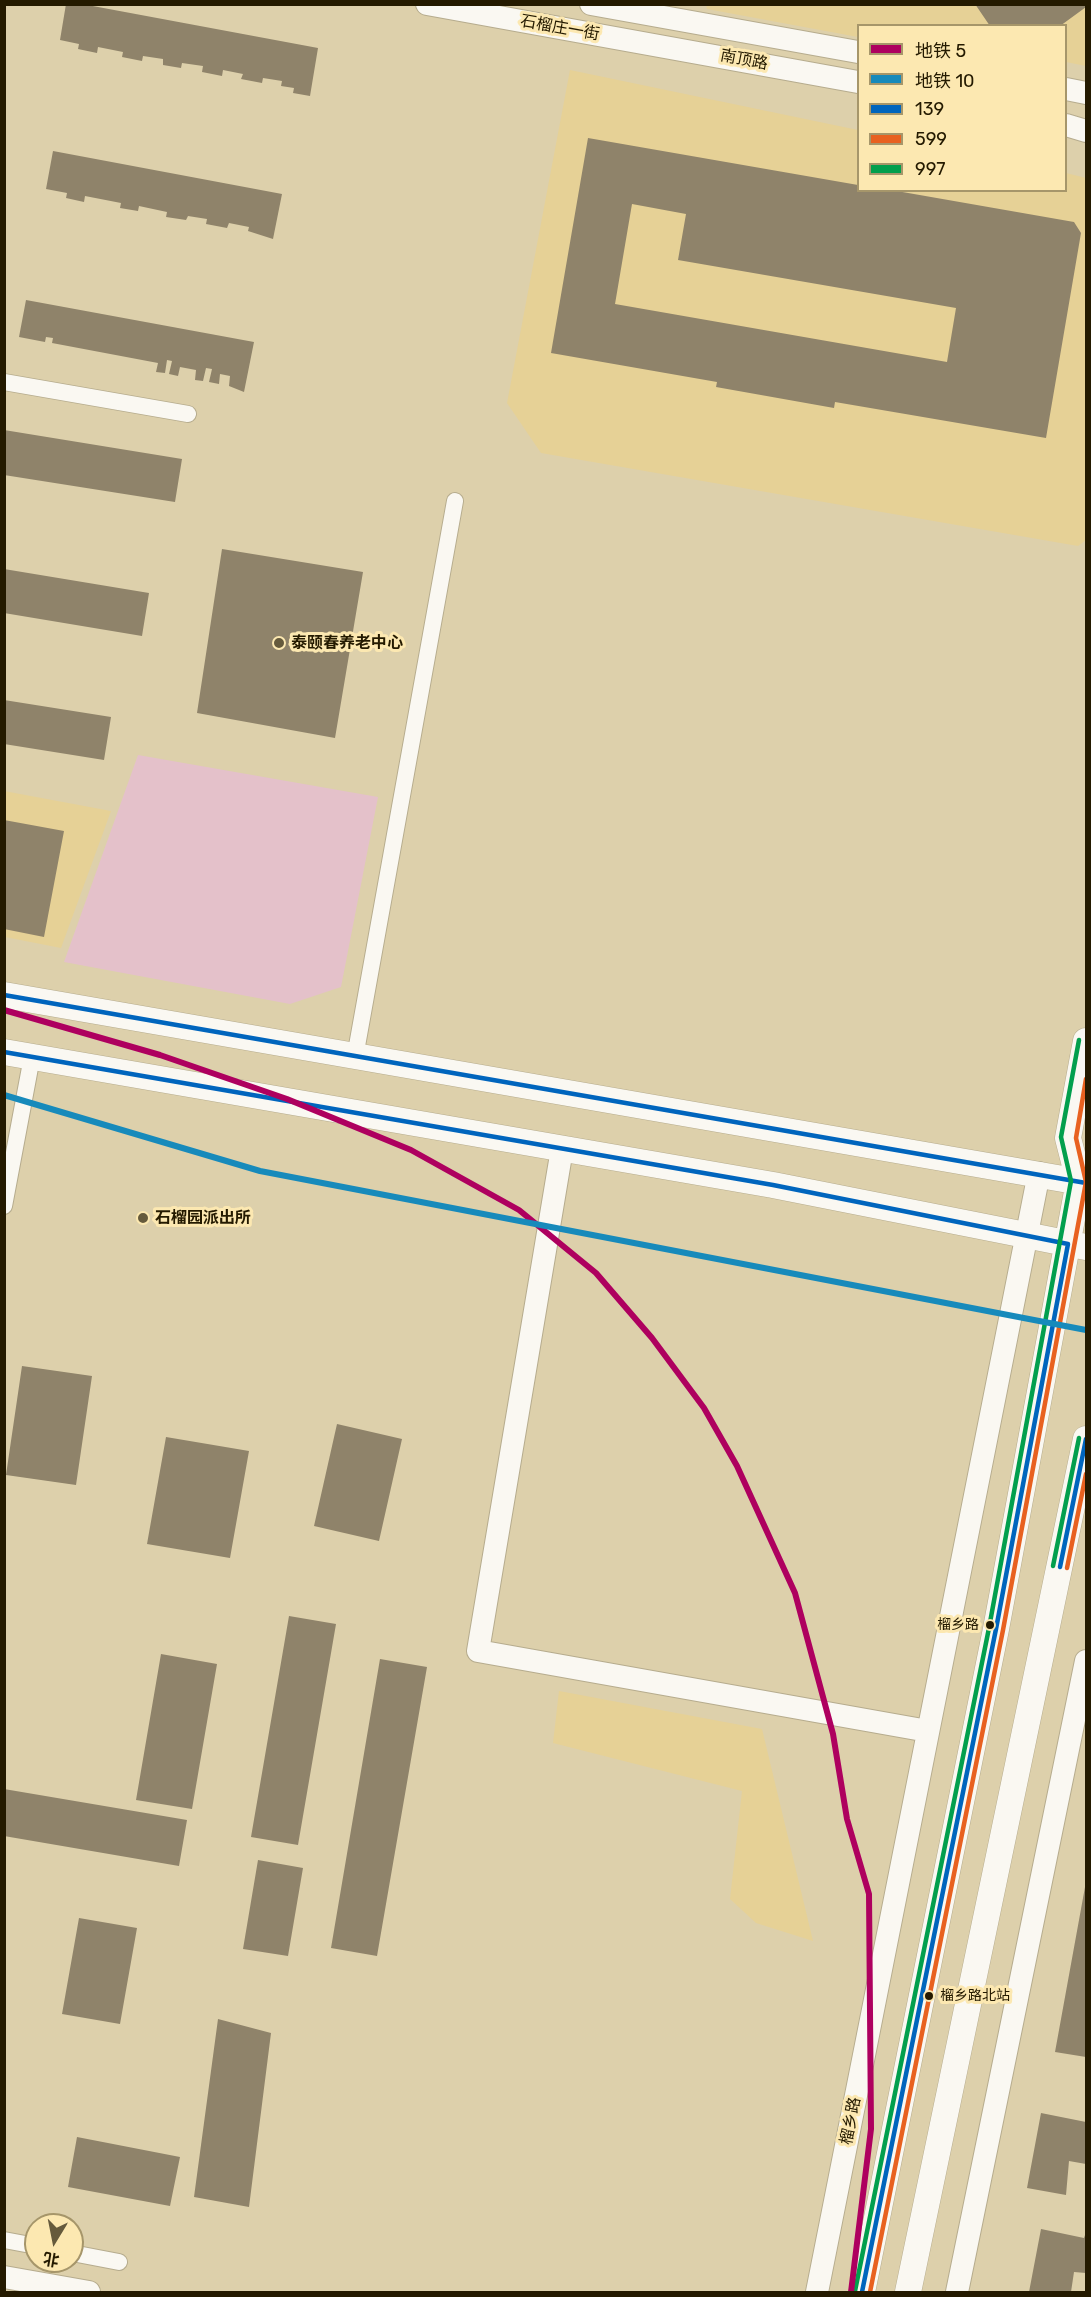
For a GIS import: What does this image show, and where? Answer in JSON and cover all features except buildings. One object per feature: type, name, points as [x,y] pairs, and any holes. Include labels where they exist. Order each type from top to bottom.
[{"type":"main road","points":[[4,995],[1083,1182]]},
{"type":"main road","points":[[862,2292],[996,1629],[1077,1245],[1083,1182],[1068,1138],[1086,1041]]},
{"type":"main road","points":[[4,1052],[773,1185],[1077,1245]]},
{"type":"main road","points":[[908,2292],[1086,1439]]},
{"type":"street","name":"石榴庄一街","points":[[427,4],[657,44]]},
{"type":"street","name":"石榴庄一街","points":[[591,4],[661,11]]},
{"type":"street","points":[[657,44],[661,11]]},
{"type":"street","name":"南顶路","points":[[661,11],[857,52]]},
{"type":"street","name":"南顶路","points":[[657,44],[857,82]]},
{"type":"street","points":[[1067,89],[1086,93]]},
{"type":"street","points":[[1067,126],[1086,131]]},
{"type":"street","points":[[4,382],[188,414]]},
{"type":"street","points":[[355,1057],[454,501]]},
{"type":"street","points":[[4,1206],[32,1057]]},
{"type":"street","points":[[562,1149],[478,1651],[928,1731]]},
{"type":"street","name":"榴乡路","points":[[817,2292],[1038,1173]]},
{"type":"street","points":[[957,2292],[1079,1731],[1086,1661]]},
{"type":"street","points":[[4,2240],[24,2244]]},
{"type":"street","points":[[84,2255],[119,2262]]},
{"type":"street","points":[[4,2277],[89,2292]]},
{"type":"shaded area","points":[[706,5],[1086,5],[1086,66],[1067,62],[1067,24],[857,24],[857,37],[707,9]]},
{"type":"shaded area","points":[[570,70],[857,130],[857,192],[1067,192],[1067,173],[1086,178],[1086,540],[1078,546],[541,453],[507,403]]},
{"type":"shaded area","points":[[138,755],[378,797],[341,987],[290,1004],[64,962]]},
{"type":"shaded area","points":[[4,791],[111,811],[61,948],[5,937]]},
{"type":"shaded area","points":[[559,1691],[762,1729],[813,1941],[756,1923],[730,1899],[742,1791],[553,1743]]},
{"type":"metro line","name":"5","points":[[4,1010],[160,1055],[287,1099],[411,1150],[519,1210],[596,1273],[652,1338],[704,1408],[737,1466],[795,1593],[833,1734],[847,1819],[869,1894],[871,2129],[851,2292]]},
{"type":"metro line","name":"10","points":[[4,1095],[260,1171],[1086,1330]]},
{"type":"transit line","name":"139","points":[[4,995],[1086,1183]]},
{"type":"transit line","name":"997","points":[[855,2291],[989,1628],[1071,1181],[1061,1137],[1079,1040]]},
{"type":"transit line","name":"139","points":[[4,1052],[773,1185],[1068,1244],[996,1629],[862,2292]]},
{"type":"transit line","name":"599","points":[[870,2292],[1003,1630],[1086,1182],[1076,1138],[1086,1079]]},
{"type":"transit line","name":"997","points":[[1053,1566],[1079,1438]]},
{"type":"transit line","name":"139","points":[[1060,1567],[1086,1439]]},
{"type":"transit line","name":"599","points":[[1067,1568],[1086,1474]]},
{"type":"place","name":"泰颐春养老中心","points":[[279,643]]},
{"type":"place","name":"石榴园派出所","points":[[143,1218]]},
{"type":"place","name":"榴乡路","points":[[990,1625]]},
{"type":"place","name":"榴乡路北站","points":[[929,1996]]}]
